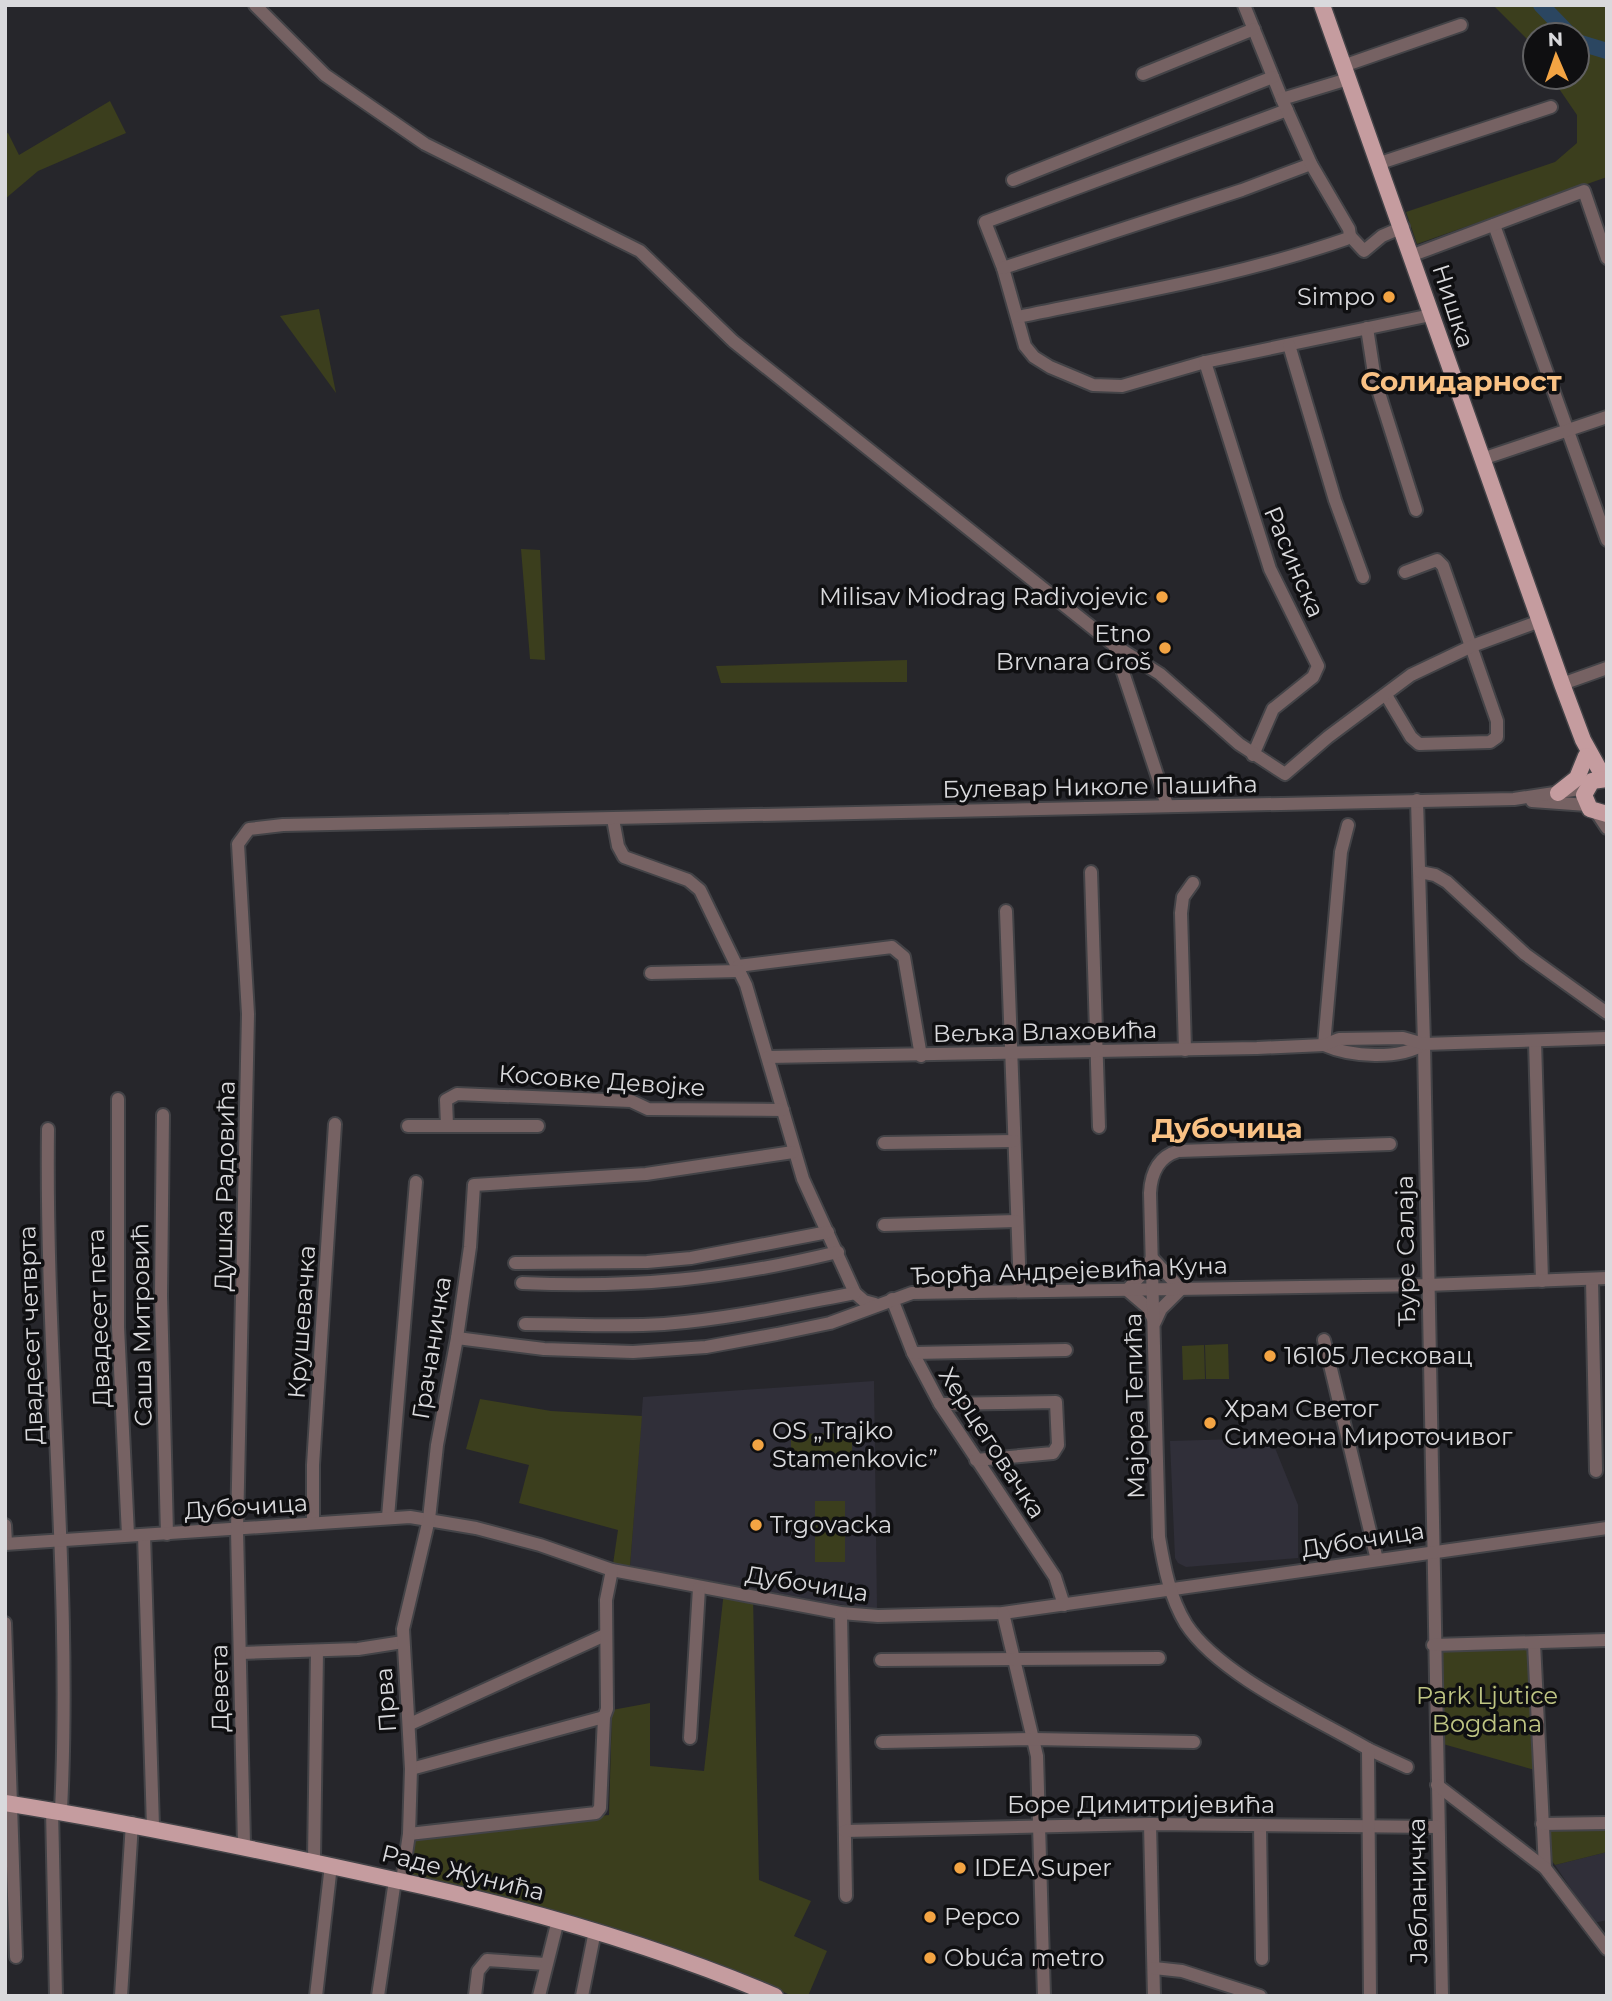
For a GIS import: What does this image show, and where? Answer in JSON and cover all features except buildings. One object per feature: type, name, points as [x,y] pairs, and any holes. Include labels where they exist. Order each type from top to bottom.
[{"type":"main road","name":"Нишка","points":[[1322,5],[1413,255],[1431,315],[1597,782]]},
{"type":"main road","points":[[1558,793],[1577,778],[1584,748]]},
{"type":"main road","points":[[1597,782],[1597,811]]},
{"type":"main road","name":"Раде Жунића","points":[[7,1804],[153,1827],[398,1880],[595,1931],[686,1960],[775,1996]]},
{"type":"street","points":[[255,5],[325,75],[404,131],[640,251],[733,341],[1114,645],[1160,674],[1253,755],[1285,774],[1338,728],[1411,676],[1472,646],[1541,621]]},
{"type":"street","points":[[1244,5],[1311,164],[1344,219],[1350,236],[1364,251],[1382,236],[1403,227]]},
{"type":"street","points":[[1431,315],[1205,362],[1122,386],[1093,385],[1034,358],[1026,346],[1003,268],[985,222],[1284,104],[1346,73],[1461,25]]},
{"type":"street","points":[[1143,74],[1254,29]]},
{"type":"street","points":[[1013,180],[1273,77]]},
{"type":"street","points":[[1380,163],[1551,107]]},
{"type":"street","points":[[1003,268],[1242,190],[1311,164]]},
{"type":"street","points":[[1413,255],[1584,191],[1607,258]]},
{"type":"street","points":[[1494,225],[1607,540]]},
{"type":"street","points":[[1018,317],[1262,265],[1298,256],[1350,236]]},
{"type":"street","points":[[1367,328],[1375,380],[1416,510]]},
{"type":"street","points":[[1289,345],[1335,500],[1363,577]]},
{"type":"street","name":"Расинска","points":[[1205,362],[1270,569],[1318,666],[1313,677],[1273,709],[1253,755]]},
{"type":"street","points":[[1482,459],[1607,417]]},
{"type":"street","points":[[1386,695],[1411,737],[1419,744],[1494,740],[1498,733],[1497,721],[1472,646],[1440,562],[1431,561],[1405,572]]},
{"type":"street","points":[[1114,645],[1155,761],[1167,805]]},
{"type":"street","points":[[1562,684],[1607,668]]},
{"type":"street","name":"Булевар Николе Пашића","points":[[238,844],[242,835],[258,826],[1514,799],[1558,793],[1597,782]]},
{"type":"street","points":[[1514,799],[1597,811],[1607,828]]},
{"type":"street","name":"Ђуре Салаја","points":[[1417,800],[1437,1785]]},
{"type":"street","points":[[613,819],[618,846],[624,857],[682,877],[697,886],[739,969],[768,1057],[793,1152],[855,1293],[864,1301],[875,1304]]},
{"type":"street","points":[[1324,1045],[1341,852],[1348,825]]},
{"type":"street","name":"Душка Радовића","points":[[237,1530],[248,1090],[248,1014],[238,844]]},
{"type":"street","points":[[1091,872],[1099,1127]]},
{"type":"street","points":[[1420,872],[1447,881],[1525,954],[1607,1013]]},
{"type":"street","points":[[1185,1050],[1181,913],[1183,897],[1193,884]]},
{"type":"street","points":[[1006,911],[1020,1290]]},
{"type":"street","points":[[652,973],[739,969],[892,947],[904,957],[909,1003],[921,1056]]},
{"type":"street","name":"Вељка Влаховића","points":[[768,1057],[1013,1055],[1324,1045],[1339,1052],[1404,1053],[1424,1044],[1607,1038]]},
{"type":"street","points":[[1535,1041],[1542,1281]]},
{"type":"street","name":"Косовке Девојке","points":[[447,1125],[446,1100],[457,1094],[631,1101],[648,1109],[783,1110]]},
{"type":"street","name":"Двадесет пета","points":[[118,1099],[118,1327],[128,1535]]},
{"type":"street","name":"Саша Митровић","points":[[163,1115],[161,1296],[167,1534]]},
{"type":"street","name":"Крушевачка","points":[[313,1523],[313,1465],[335,1124]]},
{"type":"street","name":"Косовке Девојке","points":[[408,1126],[538,1126]]},
{"type":"street","name":"Двадесет четврта","points":[[48,1129],[49,1316],[62,1539],[56,1996]]},
{"type":"street","points":[[884,1143],[1014,1141]]},
{"type":"street","name":"Мајора Тепића","points":[[1390,1144],[1187,1150],[1170,1154],[1157,1166],[1151,1180],[1159,1537],[1171,1590],[1195,1637],[1224,1664],[1367,1749],[1407,1767]]},
{"type":"street","name":"Грачаничка","points":[[429,1519],[437,1445],[457,1338],[475,1183],[646,1174],[793,1152]]},
{"type":"street","points":[[388,1517],[416,1182]]},
{"type":"street","points":[[884,1225],[1016,1221]]},
{"type":"street","points":[[515,1263],[647,1262],[740,1251],[828,1232]]},
{"type":"street","points":[[522,1283],[644,1284],[701,1279],[838,1252]]},
{"type":"street","points":[[1152,1258],[1181,1289],[1161,1309],[1155,1322],[1147,1307],[1127,1290],[1144,1272],[1152,1258]]},
{"type":"street","name":"Ђорђа Андрејевића Куна","points":[[457,1338],[587,1351],[633,1352],[706,1347],[830,1323],[875,1304],[912,1293],[1427,1285],[1607,1278]]},
{"type":"street","points":[[1592,1279],[1596,1471]]},
{"type":"street","points":[[525,1324],[627,1325],[693,1321],[855,1293]]},
{"type":"street","name":"Херцеговачка","points":[[892,1299],[913,1353],[940,1404],[1055,1577],[1065,1605]]},
{"type":"street","points":[[1324,1340],[1377,1560]]},
{"type":"street","points":[[913,1353],[1066,1350]]},
{"type":"street","points":[[940,1404],[1056,1402],[1058,1445],[1053,1453],[976,1460]]},
{"type":"street","name":"Дубочица","points":[[6,1544],[237,1530],[388,1517],[429,1519],[540,1545],[612,1570],[841,1613],[889,1616],[1003,1613],[1607,1528]]},
{"type":"street","name":"Прва","points":[[378,1996],[398,1880],[409,1834],[410,1724],[403,1642],[408,1602],[429,1519]]},
{"type":"street","points":[[5,1525],[6,1544]]},
{"type":"street","name":"Девета","points":[[237,1530],[244,1845]]},
{"type":"street","points":[[145,1535],[153,1827]]},
{"type":"street","points":[[411,1769],[604,1717],[607,1709],[606,1600],[612,1570]]},
{"type":"street","points":[[690,1738],[699,1588]]},
{"type":"street","points":[[841,1613],[846,1896]]},
{"type":"street","points":[[1003,1613],[1034,1739],[1040,1826],[1044,1996]]},
{"type":"street","points":[[5,1623],[12,1787],[7,1804],[16,1957]]},
{"type":"street","points":[[410,1724],[605,1635]]},
{"type":"street","points":[[1433,1646],[1607,1640]]},
{"type":"street","points":[[240,1653],[317,1651],[403,1642]]},
{"type":"street","points":[[1534,1643],[1545,1868]]},
{"type":"street","points":[[314,1860],[317,1651]]},
{"type":"street","points":[[881,1660],[1159,1658]]},
{"type":"street","name":"Раде Жунића","points":[[409,1834],[596,1813],[602,1803],[604,1717]]},
{"type":"street","points":[[883,1742],[1034,1739],[1194,1742]]},
{"type":"street","points":[[1367,1749],[1370,1996]]},
{"type":"street","points":[[1437,1785],[1545,1868],[1601,1931],[1607,1949]]},
{"type":"street","name":"Јабланичка","points":[[1437,1785],[1442,1996]]},
{"type":"street","points":[[121,1996],[132,1823]]},
{"type":"street","points":[[1542,1824],[1607,1823]]},
{"type":"street","points":[[1150,1824],[1154,1996]]},
{"type":"street","name":"Боре Димитријевића","points":[[845,1831],[1150,1824],[1438,1827]]},
{"type":"street","points":[[1260,1825],[1262,1959]]},
{"type":"street","points":[[316,1996],[331,1865]]},
{"type":"street","points":[[539,1996],[558,1920]]},
{"type":"street","points":[[582,1996],[595,1931]]},
{"type":"street","points":[[475,1996],[478,1971],[487,1960],[546,1964]]},
{"type":"street","points":[[1154,1968],[1182,1971],[1260,1996]]},
{"type":"shaded area","points":[[874,1381],[877,1609],[836,1604],[630,1566],[643,1397]]},
{"type":"shaded area","points":[[1271,1438],[1298,1505],[1298,1558],[1186,1567],[1178,1563],[1175,1558],[1170,1441]]},
{"type":"shaded area","points":[[1607,1852],[1607,1920],[1594,1923],[1555,1865]]},
{"type":"green space","points":[[1493,5],[1607,5],[1607,177],[1417,244],[1406,212],[1555,162],[1577,143],[1577,115],[1561,91],[1591,91],[1591,21],[1521,21],[1521,33]]},
{"type":"green space","points":[[110,101],[126,133],[38,171],[5,199],[5,134],[8,133],[19,155]]},
{"type":"green space","points":[[319,309],[336,393],[280,316]]},
{"type":"green space","points":[[521,549],[540,550],[545,660],[530,659]]},
{"type":"green space","points":[[907,660],[907,682],[721,683],[716,666]]},
{"type":"green space","points":[[1228,1344],[1229,1379],[1206,1379],[1205,1345]]},
{"type":"green space","points":[[1204,1345],[1205,1379],[1183,1380],[1182,1346]]},
{"type":"green space","points":[[480,1399],[551,1411],[642,1416],[630,1566],[613,1564],[618,1530],[519,1503],[529,1465],[466,1449]]},
{"type":"green space","points":[[852,1433],[852,1463],[791,1464],[791,1434]]},
{"type":"green space","points":[[815,1501],[845,1501],[845,1562],[815,1562]]},
{"type":"green space","points":[[724,1591],[753,1597],[759,1880],[811,1901],[794,1936],[827,1951],[808,1996],[793,1996],[691,1954],[614,1929],[408,1876],[409,1834],[609,1815],[612,1710],[650,1703],[650,1766],[704,1771]]},
{"type":"green space","name":"Park Ljutice Bogdana","points":[[1530,1646],[1535,1770],[1443,1744],[1442,1650]]},
{"type":"green space","points":[[1607,1828],[1607,1852],[1555,1865],[1548,1856],[1546,1835],[1552,1829]]},
{"type":"waterway","points":[[1541,5],[1556,21]]},
{"type":"waterway","points":[[1591,46],[1607,51]]},
{"type":"place","name":"Simpo","points":[[1389,297]]},
{"type":"place","name":"Milisav Miodrag Radivojevic","points":[[1162,597]]},
{"type":"place","name":"Etno Brvnara Groš","points":[[1165,648]]},
{"type":"place","name":"16105 Лесковац","points":[[1270,1356]]},
{"type":"place","name":"Храм Светог Симеона Мироточивог","points":[[1210,1423]]},
{"type":"place","name":"OS „Trajko Stamenkovic”","points":[[758,1445]]},
{"type":"place","name":"Trgovacka","points":[[756,1525]]},
{"type":"place","name":"IDEA Super","points":[[960,1868]]},
{"type":"place","name":"Pepco","points":[[930,1917]]},
{"type":"place","name":"Obuća metro","points":[[930,1958]]},
{"type":"district","name":"Солидарност","points":[[1461,381]]},
{"type":"district","name":"Дубочица","points":[[1227,1128]]}]
